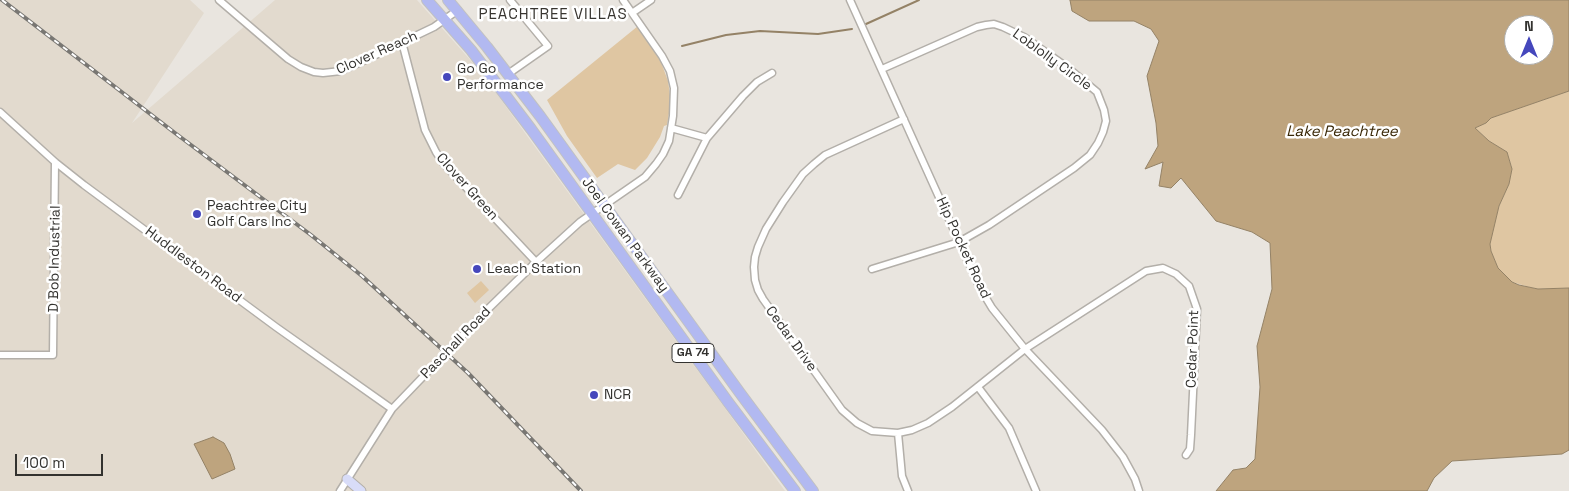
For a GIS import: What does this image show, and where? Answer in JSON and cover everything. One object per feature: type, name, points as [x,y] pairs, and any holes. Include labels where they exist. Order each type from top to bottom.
[{"type":"main road","name":"Joel Cowan Parkway","points":[[428,0],[442,23],[471,50],[795,491]]},
{"type":"main road","name":"Joel Cowan Parkway","points":[[448,0],[508,74],[813,491]]},
{"type":"street","name":"Clover Reach","points":[[220,0],[283,56],[301,67],[314,72],[333,73],[341,71],[442,23],[458,10]]},
{"type":"street","points":[[508,74],[548,46],[510,0]]},
{"type":"street","name":"Paschall Road","points":[[340,491],[392,409],[488,309],[580,222],[644,176],[656,164],[669,141],[674,88],[670,71],[662,56],[623,0]]},
{"type":"street","points":[[632,13],[651,0]]},
{"type":"street","name":"Hip Pocket Road","points":[[850,0],[980,288],[992,308],[1025,349],[1102,430],[1128,466],[1140,491]]},
{"type":"street","name":"Loblolly Circle","points":[[872,269],[959,242],[989,225],[1074,168],[1090,155],[1104,132],[1106,121],[1104,110],[1096,92],[1068,68],[1024,37],[1003,26],[986,24],[977,27],[882,69]]},
{"type":"street","name":"Clover Green","points":[[402,42],[425,130],[436,152],[444,164],[536,262]]},
{"type":"street","points":[[678,194],[707,138],[743,96],[758,82],[772,73]]},
{"type":"street","name":"Huddleston Road","points":[[0,112],[55,162],[276,327],[392,409]]},
{"type":"street","name":"Cedar Drive","points":[[904,119],[825,155],[803,174],[766,229],[758,247],[754,267],[758,290],[842,410],[864,428],[872,431],[898,433],[912,430],[928,423],[952,407],[1025,349]]},
{"type":"street","points":[[671,128],[707,138]]},
{"type":"street","name":"D Bob Industrial","points":[[0,355],[53,355],[55,162]]},
{"type":"street","name":"Cedar Point","points":[[1025,349],[1146,271],[1163,268],[1176,274],[1189,286],[1196,309],[1191,435],[1190,449],[1186,455]]},
{"type":"street","points":[[978,387],[1009,428],[1036,491]]},
{"type":"street","points":[[898,433],[902,476],[908,491]]},
{"type":"street","points":[[348,479],[360,491]]},
{"type":"shaded area","points":[[0,0],[190,0],[204,13],[132,123],[275,0],[417,0],[480,71],[785,491],[0,491]]},
{"type":"shaded area","points":[[638,26],[661,62],[668,81],[671,102],[667,125],[664,126],[660,137],[647,158],[635,170],[618,164],[597,178],[567,136],[547,100]]},
{"type":"shaded area","points":[[1569,91],[1569,288],[1538,289],[1512,282],[1498,268],[1491,251],[1490,244],[1499,206],[1509,184],[1512,168],[1507,152],[1489,141],[1475,128],[1486,123],[1491,118]]},
{"type":"shaded area","points":[[481,281],[489,290],[475,303],[467,293]]},
{"type":"water","name":"Lake Peachtree","points":[[1070,0],[1569,0],[1569,91],[1491,118],[1486,123],[1475,128],[1489,141],[1507,152],[1512,169],[1509,184],[1499,206],[1490,244],[1498,268],[1512,282],[1519,285],[1538,289],[1569,288],[1569,450],[1562,454],[1452,461],[1434,478],[1427,491],[1216,491],[1233,470],[1246,468],[1255,459],[1260,387],[1257,346],[1272,289],[1270,243],[1252,232],[1216,221],[1181,178],[1171,188],[1159,186],[1163,162],[1145,169],[1158,146],[1156,123],[1147,76],[1159,41],[1151,29],[1134,21],[1089,21],[1072,11]]},
{"type":"water","points":[[213,437],[224,443],[235,469],[212,479],[194,444]]},
{"type":"waterway","points":[[866,24],[919,0]]},
{"type":"waterway","points":[[682,46],[726,35],[760,31],[818,34],[852,29]]},
{"type":"railway","points":[[2,0],[311,235],[362,276],[468,373],[581,491]]},
{"type":"place","name":"Go Go Performance","points":[[447,77]]},
{"type":"place","name":"Peachtree City Golf Cars Inc","points":[[197,214]]},
{"type":"place","name":"Leach Station","points":[[477,269]]},
{"type":"place","name":"NCR","points":[[594,395]]},
{"type":"district","name":"PEACHTREE VILLAS","points":[[553,15]]}]
